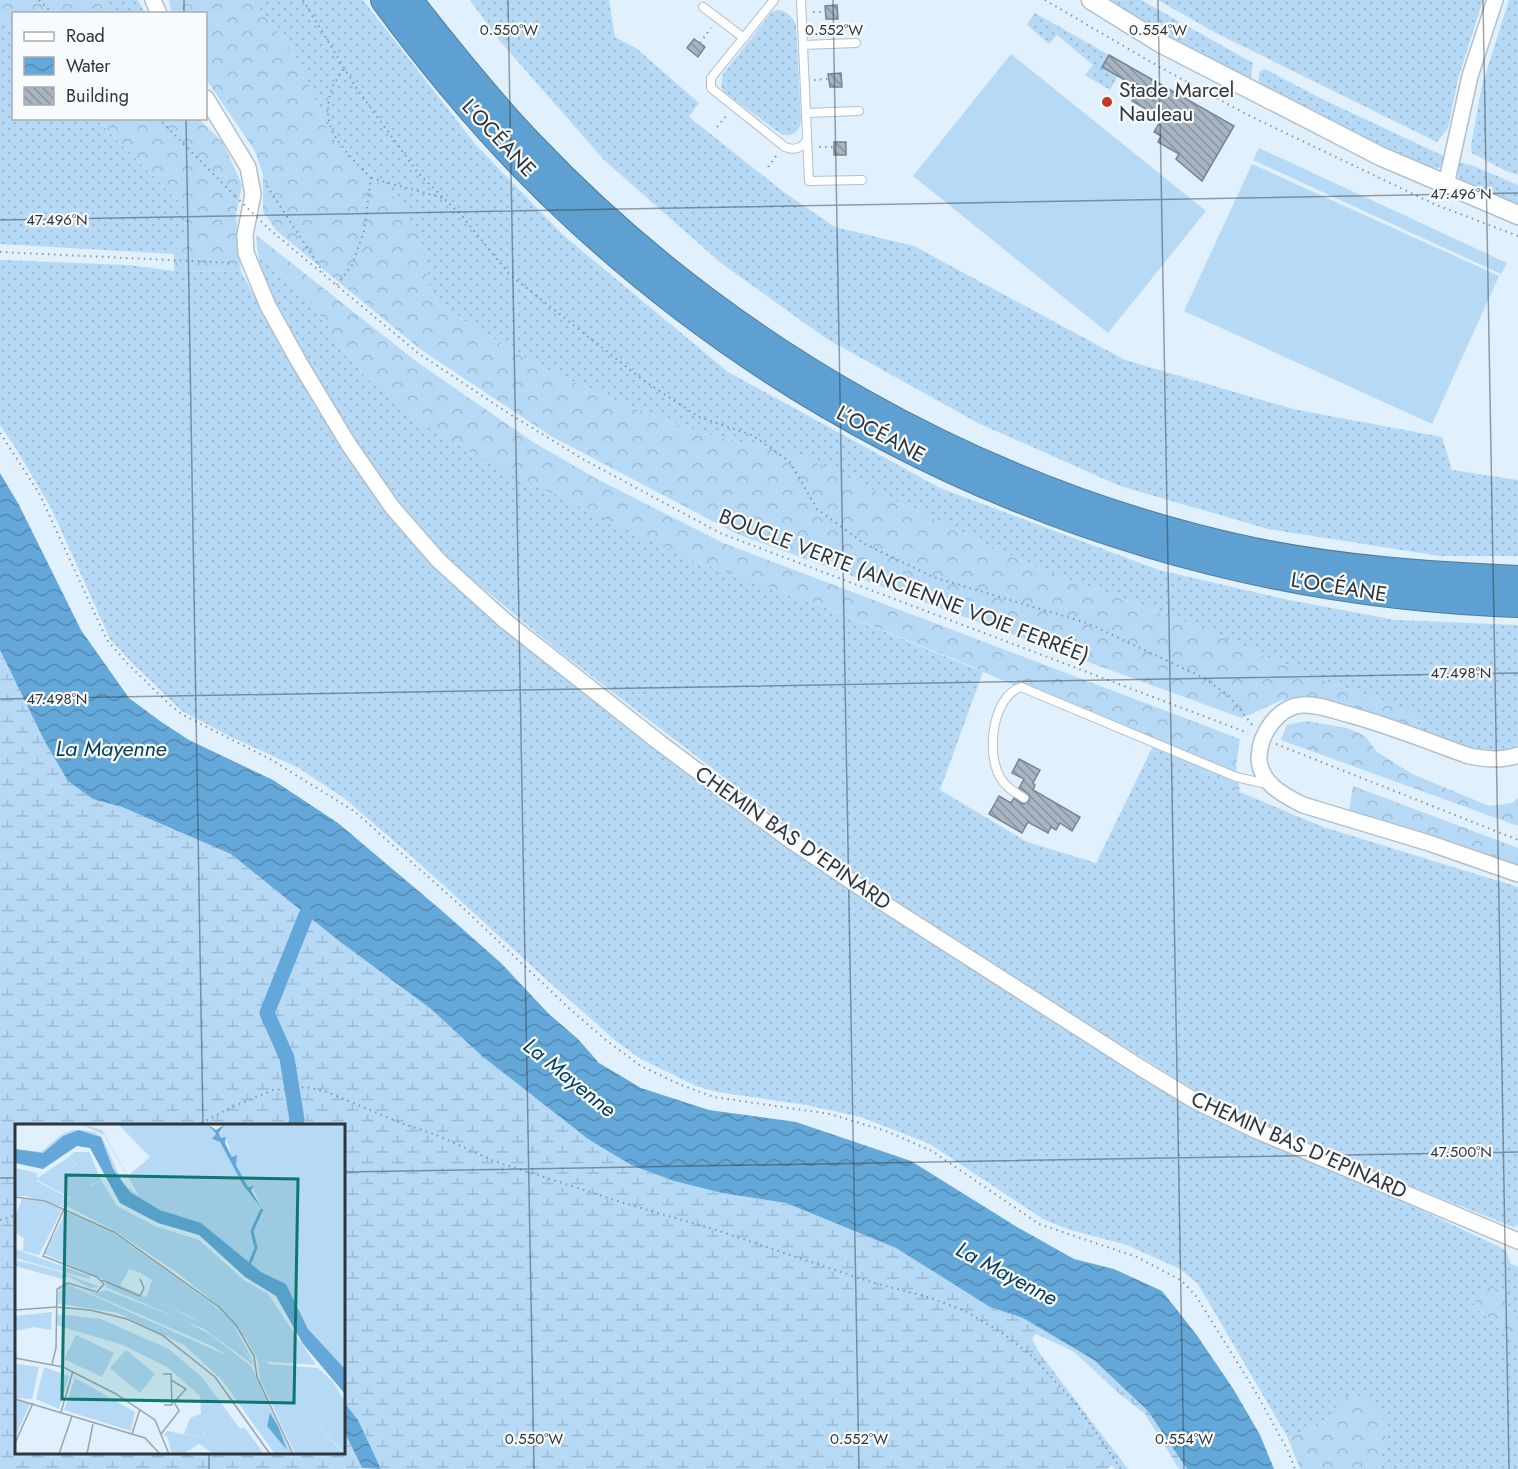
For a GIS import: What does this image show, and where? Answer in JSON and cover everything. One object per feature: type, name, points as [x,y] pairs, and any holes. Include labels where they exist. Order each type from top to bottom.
[{"type":"highway","name":"L’OCÉANE","points":[[384,0],[481,121],[558,201],[605,244],[662,292],[731,344],[827,406],[870,429],[949,469],[1030,504],[1099,530],[1203,560],[1287,579],[1343,588],[1426,598],[1518,604]]},
{"type":"highway","name":"L’OCÉANE","points":[[410,0],[507,119],[609,221],[697,293],[738,323],[811,371],[885,414],[982,462],[1035,484],[1140,521],[1197,537],[1253,551],[1363,568],[1518,579]]},
{"type":"street","points":[[1091,0],[1162,44],[1380,156],[1518,215]]},
{"type":"street","points":[[1446,185],[1470,76],[1495,0]]},
{"type":"street","points":[[207,100],[243,156],[251,178]]},
{"type":"street","name":"CHEMIN BAS D'EPINARD","points":[[251,178],[252,202],[244,235],[246,253],[268,306],[299,362],[349,445],[392,507],[439,561],[503,619],[651,736],[790,840],[885,904],[1141,1068],[1197,1102],[1253,1129],[1518,1241]]},
{"type":"street","points":[[1518,755],[1508,759],[1489,760],[1469,756],[1354,716],[1315,705],[1290,707],[1275,718],[1267,729],[1259,758],[1270,784],[1283,795],[1303,805],[1429,843],[1518,874]]},
{"type":"lane","points":[[774,0],[711,78],[710,84],[713,91],[789,149],[804,145],[807,138]]},
{"type":"lane","points":[[801,0],[809,181],[862,180]]},
{"type":"lane","points":[[703,7],[744,38]]},
{"type":"lane","points":[[803,45],[856,43]]},
{"type":"lane","points":[[806,113],[859,111]]},
{"type":"lane","points":[[1024,798],[1005,786],[998,775],[994,739],[998,710],[1004,697],[1021,687],[1236,777],[1270,784]]},
{"type":"path","points":[[39,0],[51,12]]},
{"type":"path","points":[[303,0],[354,86],[418,172],[462,216],[509,274],[643,380],[699,417],[752,435],[790,462],[817,508],[865,544],[933,578],[1087,623],[1204,678],[1229,696],[1263,739]]},
{"type":"path","points":[[1045,0],[1246,114],[1434,204],[1518,236]]},
{"type":"path","points":[[700,43],[719,19]]},
{"type":"path","points":[[344,68],[332,89],[328,124],[336,140],[371,178],[444,198]]},
{"type":"path","points":[[804,80],[829,79]]},
{"type":"path","points":[[717,127],[733,107]]},
{"type":"path","points":[[160,120],[269,229],[324,274]]},
{"type":"path","points":[[768,167],[784,146]]},
{"type":"path","points":[[808,147],[834,147]]},
{"type":"path","points":[[251,178],[271,189],[324,274]]},
{"type":"path","points":[[336,285],[352,265],[364,231],[371,178]]},
{"type":"path","points":[[0,252],[209,263],[250,262]]},
{"type":"path","name":"BOUCLE VERTE (ANCIENNE VOIE FERRÉE)","points":[[324,274],[418,353],[505,411],[591,463],[720,533],[1263,739],[1518,840]]},
{"type":"path","points":[[0,433],[39,493],[107,640],[117,653],[183,716],[270,759],[354,811],[461,906],[571,1010],[641,1066],[681,1085],[714,1097],[830,1114],[886,1131],[938,1154],[1039,1224],[1137,1257],[1182,1281],[1196,1296],[1255,1391],[1287,1449],[1295,1469]]},
{"type":"path","points":[[198,1124],[273,1090],[306,1087],[346,1099],[494,1161],[713,1229],[813,1263],[931,1298],[965,1311],[1001,1332],[1032,1356],[1077,1404],[1121,1469]]},
{"type":"path","points":[[0,1220],[15,1215]]},
{"type":"green space","points":[[0,0],[98,0],[108,12],[12,12],[12,31],[0,18]]},
{"type":"green space","points":[[98,0],[138,0],[144,12],[108,12]]},
{"type":"green space","points":[[169,0],[253,0],[293,52],[331,140],[383,185],[406,211],[422,246],[429,286],[438,305],[544,369],[638,410],[709,435],[800,455],[1037,568],[1189,623],[1301,672],[1416,714],[1419,728],[1314,698],[1282,700],[1242,718],[737,534],[551,436],[420,349],[277,231],[263,212],[263,174],[255,151],[207,80],[207,12],[171,12]]},
{"type":"green space","points":[[253,0],[363,0],[476,145],[563,235],[728,372],[940,488],[1159,570],[1284,599],[1395,620],[1518,625],[1518,745],[1493,751],[1480,750],[1442,739],[1419,728],[1416,714],[1301,672],[1189,623],[1037,568],[800,455],[709,435],[638,410],[544,369],[438,305],[429,286],[422,246],[383,185],[331,140],[293,52]]},
{"type":"green space","points":[[470,0],[609,0],[615,37],[636,48],[699,103],[689,117],[785,193],[835,227],[914,246],[1125,360],[1293,409],[1442,437],[1452,470],[1518,480],[1518,556],[1440,556],[1268,529],[1120,486],[978,423],[827,339],[721,263],[604,160],[499,40]]},
{"type":"green space","points":[[1106,0],[1141,0],[1253,63],[1250,83],[1167,38]]},
{"type":"green space","points":[[1158,0],[1483,0],[1458,79],[1448,128],[1437,142],[1216,33]]},
{"type":"green space","points":[[1509,0],[1518,0],[1518,175],[1472,153],[1471,146],[1482,85]]},
{"type":"green space","points":[[777,10],[788,14],[796,24],[801,121],[797,131],[788,135],[781,134],[724,92],[721,87],[723,74],[771,13]]},
{"type":"green space","points":[[1035,13],[1109,55],[1102,67],[1118,76],[1110,90],[1085,75],[1093,65],[1057,35],[1049,44],[1027,25]]},
{"type":"green space","points":[[0,18],[12,31],[12,120],[97,120],[185,208],[184,236],[174,254],[0,244]]},
{"type":"green space","points":[[1011,54],[1206,211],[1108,333],[913,176]]},
{"type":"green space","points":[[1265,69],[1324,100],[1448,158],[1442,167],[1429,170],[1258,87],[1259,72]]},
{"type":"green space","points":[[97,120],[200,120],[223,143],[242,185],[236,214],[241,272],[174,271],[174,254],[184,236],[185,208]]},
{"type":"green space","points":[[1259,148],[1507,263],[1501,274],[1253,160]]},
{"type":"green space","points":[[1458,162],[1471,165],[1518,185],[1518,207],[1461,183],[1458,176]]},
{"type":"green space","points":[[1252,164],[1499,276],[1432,424],[1184,311]]},
{"type":"green space","points":[[256,235],[417,362],[533,442],[595,478],[723,543],[1240,739],[1236,766],[1240,792],[1153,746],[954,659],[815,603],[691,560],[491,464],[419,422],[366,378],[305,295],[258,254]]},
{"type":"green space","points":[[258,254],[305,295],[366,378],[691,560],[815,603],[983,672],[940,790],[1027,842],[1096,863],[1153,746],[1240,792],[1323,827],[1518,887],[1518,1225],[1513,1227],[1333,1155],[1213,1101],[1075,1016],[828,857],[555,648],[466,574],[414,524],[347,427],[303,355],[264,283]]},
{"type":"green space","points":[[0,260],[128,265],[174,271],[241,272],[318,412],[411,537],[561,673],[768,834],[954,958],[1191,1107],[1256,1139],[1357,1180],[1506,1250],[1510,1263],[1518,1267],[1518,1314],[1513,1314],[1500,1291],[1472,1306],[1518,1338],[1518,1469],[1379,1469],[1388,1425],[1344,1397],[1316,1426],[1288,1438],[1198,1284],[1180,1269],[1127,1245],[1067,1229],[1043,1219],[930,1144],[861,1117],[806,1105],[717,1092],[696,1086],[641,1059],[616,1041],[344,798],[297,767],[231,737],[182,711],[110,639],[51,508],[0,425]]},
{"type":"green space","points":[[0,650],[44,740],[93,799],[122,807],[231,854],[339,941],[431,1009],[482,1056],[588,1139],[631,1165],[674,1181],[722,1193],[786,1203],[896,1248],[990,1307],[1023,1318],[1094,1360],[1148,1411],[1187,1469],[1179,1469],[1145,1414],[1073,1351],[1036,1334],[1032,1338],[1038,1351],[1128,1469],[1115,1469],[1112,1465],[1107,1469],[381,1469],[358,1420],[345,1403],[345,1124],[15,1124],[15,1454],[345,1454],[345,1433],[362,1469],[0,1469]]},
{"type":"green space","points":[[1306,721],[1347,728],[1365,736],[1377,752],[1412,774],[1489,806],[1512,803],[1518,798],[1518,826],[1281,740],[1287,725]]},
{"type":"green space","points":[[1353,786],[1518,848],[1518,867],[1349,811]]},
{"type":"green space","points":[[1489,1285],[1500,1291],[1513,1314],[1518,1314],[1518,1338],[1472,1306]]},
{"type":"green space","points":[[1356,1395],[1367,1399],[1388,1425],[1379,1469],[1300,1469],[1288,1438],[1316,1426],[1328,1417],[1344,1397]]},
{"type":"water","name":"La Mayenne","points":[[0,473],[19,505],[81,630],[129,698],[189,740],[273,780],[338,823],[501,963],[599,1063],[641,1088],[709,1110],[796,1122],[911,1161],[1017,1227],[1074,1259],[1114,1269],[1162,1291],[1196,1334],[1234,1390],[1260,1435],[1274,1469],[1187,1469],[1148,1411],[1094,1360],[1023,1318],[990,1307],[896,1248],[786,1203],[722,1193],[674,1181],[631,1165],[588,1139],[482,1056],[431,1009],[339,941],[231,854],[122,807],[93,799],[68,781],[44,740],[0,650]]},
{"type":"water","points":[[345,1403],[358,1420],[381,1469],[362,1468],[345,1433]]},
{"type":"building","points":[[837,5],[838,19],[826,19],[825,6]]},
{"type":"building","points":[[694,39],[705,47],[698,57],[687,48]]},
{"type":"building","points":[[1109,55],[1234,126],[1202,181],[1176,159],[1179,154],[1158,142],[1161,136],[1154,132],[1162,118],[1132,101],[1139,88],[1102,67]]},
{"type":"building","points":[[841,73],[842,87],[830,87],[828,74]]},
{"type":"building","points":[[834,142],[846,142],[846,155],[834,155]]},
{"type":"building","points":[[1019,759],[1040,770],[1033,783],[1035,785],[1033,790],[1080,817],[1072,831],[1060,823],[1056,830],[1051,827],[1048,833],[1028,822],[1022,833],[989,814],[999,796],[1011,803],[1014,798],[1023,804],[1029,801],[1029,795],[1019,788],[1024,779],[1012,773]]},
{"type":"waterway","points":[[296,1124],[297,1120],[287,1058],[267,1013],[306,915]]},
{"type":"place","name":"Stade Marcel Nauleau","points":[[1107,102]]}]
